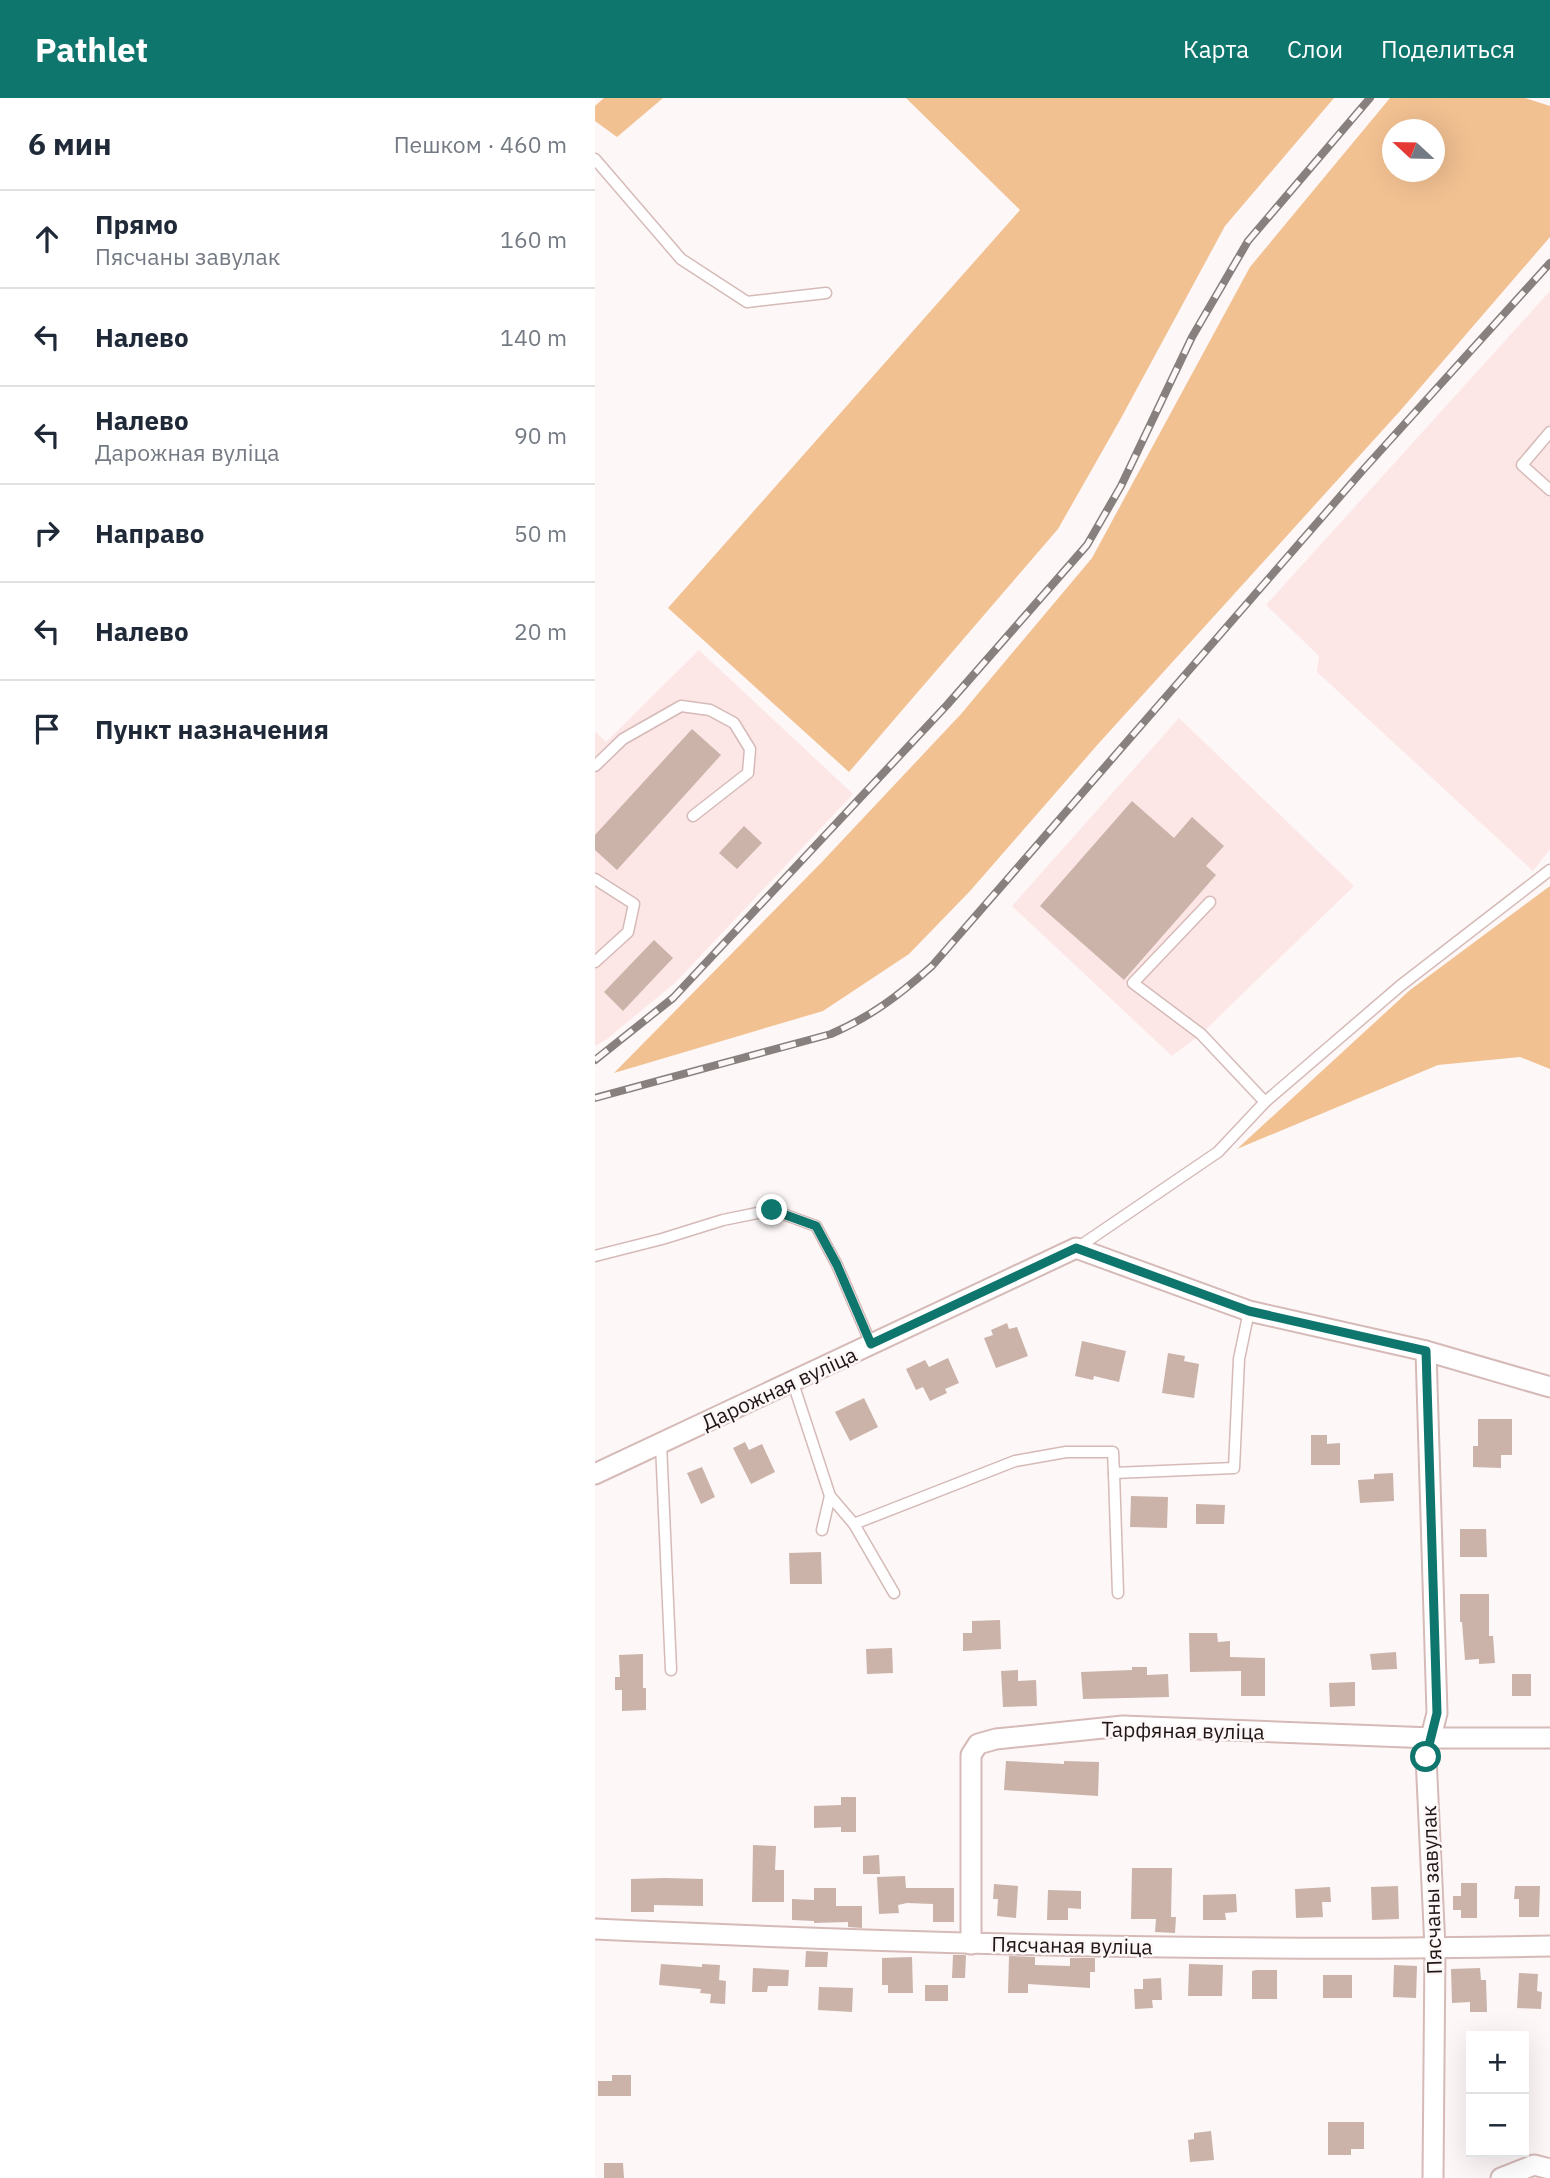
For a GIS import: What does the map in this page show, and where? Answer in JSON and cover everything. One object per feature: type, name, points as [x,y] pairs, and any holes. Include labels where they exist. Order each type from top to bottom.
[{"type":"street","points":[[1076,1248],[1249,1311],[1426,1351],[1550,1387]]},
{"type":"street","name":"Дарожная вуліца","points":[[595,1474],[1076,1248]]},
{"type":"street","name":"Пясчаны завулак","points":[[1426,1351],[1437,1713],[1426,1757],[1435,1948],[1428,2176]]},
{"type":"street","name":"Тарфяная вуліца","points":[[971,1944],[971,1755],[978,1744],[996,1739],[1122,1726],[1432,1738],[1550,1738]]},
{"type":"street","name":"Пясчаная вуліца","points":[[595,1929],[971,1944],[1435,1948],[1550,1946]]},
{"type":"street","points":[[1501,2178],[1534,2165],[1550,2169]]},
{"type":"lane","points":[[595,159],[681,259],[747,302],[826,293]]},
{"type":"lane","points":[[1550,432],[1522,466],[1550,490]]},
{"type":"lane","points":[[595,766],[623,739],[681,706],[710,710],[734,723],[750,749],[748,773],[693,816]]},
{"type":"lane","points":[[1076,1248],[1218,1152],[1265,1102],[1401,986],[1550,870]]},
{"type":"lane","points":[[595,879],[634,904],[628,932],[595,962]]},
{"type":"lane","points":[[1210,902],[1133,983],[1201,1034],[1265,1102]]},
{"type":"lane","points":[[595,1256],[723,1220],[772,1210],[816,1226],[837,1265],[871,1344]]},
{"type":"lane","points":[[1114,1474],[1234,1468],[1239,1359],[1249,1311]]},
{"type":"lane","points":[[792,1380],[830,1496],[854,1524],[894,1593]]},
{"type":"lane","points":[[661,1444],[671,1670]]},
{"type":"lane","points":[[854,1524],[1015,1461],[1066,1452],[1114,1452],[1118,1593]]},
{"type":"lane","points":[[822,1530],[830,1496]]},
{"type":"shaded area","points":[[604,98],[663,98],[617,137],[595,121],[595,106]]},
{"type":"shaded area","points":[[906,98],[1334,98],[1225,226],[1058,529],[849,772],[668,608],[1020,210]]},
{"type":"shaded area","points":[[1390,98],[1525,98],[1550,106],[1550,237],[1400,411],[1099,743],[970,891],[909,954],[823,1011],[614,1073],[820,864],[961,714],[1092,558],[1250,267]]},
{"type":"shaded area","points":[[1550,291],[1550,849],[1533,871],[1317,672],[1319,656],[1266,605]]},
{"type":"shaded area","points":[[699,650],[853,794],[676,982],[595,1046],[595,731],[606,742]]},
{"type":"shaded area","points":[[1179,718],[1354,886],[1201,1034],[1172,1056],[1012,906]]},
{"type":"shaded area","points":[[1550,886],[1550,1069],[1520,1057],[1438,1065],[1237,1149],[1410,990]]},
{"type":"building","points":[[692,729],[721,755],[617,870],[595,850],[595,835]]},
{"type":"building","points":[[1132,801],[1174,838],[1192,817],[1224,846],[1206,866],[1216,875],[1124,980],[1040,906]]},
{"type":"building","points":[[744,826],[762,843],[737,869],[719,853]]},
{"type":"building","points":[[654,940],[673,958],[623,1011],[604,992]]},
{"type":"building","points":[[1007,1323],[1009,1329],[1017,1327],[1028,1356],[996,1368],[984,1338],[993,1335],[991,1330]]},
{"type":"building","points":[[1082,1341],[1126,1351],[1119,1382],[1094,1376],[1093,1380],[1075,1376]]},
{"type":"building","points":[[1168,1353],[1185,1356],[1184,1361],[1199,1364],[1194,1398],[1162,1393]]},
{"type":"building","points":[[948,1358],[959,1383],[945,1389],[947,1393],[930,1401],[923,1387],[916,1390],[906,1369],[925,1360],[929,1367]]},
{"type":"building","points":[[864,1398],[878,1427],[850,1441],[835,1412]]},
{"type":"building","points":[[1478,1419],[1512,1419],[1512,1455],[1501,1455],[1501,1468],[1473,1467],[1473,1446],[1478,1446]]},
{"type":"building","points":[[1311,1435],[1327,1435],[1327,1444],[1340,1443],[1340,1465],[1311,1465]]},
{"type":"building","points":[[745,1442],[749,1450],[762,1444],[775,1472],[751,1484],[733,1448]]},
{"type":"building","points":[[702,1467],[715,1497],[701,1504],[687,1473]]},
{"type":"building","points":[[1393,1473],[1394,1501],[1360,1503],[1358,1480],[1374,1479],[1374,1474]]},
{"type":"building","points":[[1131,1496],[1168,1497],[1167,1528],[1130,1527]]},
{"type":"building","points":[[1196,1504],[1225,1505],[1224,1524],[1196,1524]]},
{"type":"building","points":[[1460,1529],[1486,1529],[1487,1557],[1460,1557]]},
{"type":"building","points":[[821,1552],[822,1584],[790,1584],[789,1553]]},
{"type":"building","points":[[1460,1594],[1489,1594],[1489,1636],[1493,1636],[1495,1663],[1479,1664],[1479,1659],[1465,1660],[1460,1622]]},
{"type":"building","points":[[1000,1620],[1001,1649],[963,1651],[963,1633],[972,1633],[972,1621]]},
{"type":"building","points":[[1189,1633],[1217,1633],[1218,1642],[1230,1641],[1230,1657],[1265,1658],[1265,1696],[1241,1696],[1241,1671],[1190,1672]]},
{"type":"building","points":[[892,1648],[893,1673],[867,1674],[866,1649]]},
{"type":"building","points":[[1396,1652],[1397,1669],[1372,1670],[1370,1654]]},
{"type":"building","points":[[643,1654],[646,1710],[622,1711],[622,1690],[615,1690],[615,1677],[620,1677],[619,1655]]},
{"type":"building","points":[[1132,1667],[1147,1667],[1147,1675],[1168,1674],[1169,1697],[1083,1699],[1081,1672],[1132,1670]]},
{"type":"building","points":[[1018,1670],[1018,1681],[1036,1680],[1037,1706],[1003,1707],[1001,1671]]},
{"type":"building","points":[[1512,1674],[1531,1674],[1531,1696],[1512,1696]]},
{"type":"building","points":[[1355,1682],[1355,1706],[1330,1707],[1329,1683]]},
{"type":"building","points":[[1006,1761],[1064,1764],[1064,1761],[1099,1762],[1098,1796],[1004,1790]]},
{"type":"building","points":[[841,1797],[856,1797],[856,1832],[841,1832],[841,1827],[814,1828],[814,1806],[841,1805]]},
{"type":"building","points":[[753,1845],[776,1846],[775,1870],[784,1870],[784,1902],[752,1902]]},
{"type":"building","points":[[879,1855],[880,1874],[863,1874],[863,1856]]},
{"type":"building","points":[[1132,1868],[1172,1868],[1171,1917],[1176,1917],[1175,1933],[1155,1932],[1156,1919],[1131,1919]]},
{"type":"building","points":[[905,1876],[906,1888],[954,1888],[954,1922],[933,1922],[933,1904],[907,1903],[898,1905],[899,1913],[879,1914],[877,1877]]},
{"type":"building","points":[[631,1879],[703,1879],[703,1906],[654,1905],[654,1912],[631,1912]]},
{"type":"building","points":[[1461,1883],[1477,1883],[1477,1918],[1461,1918],[1461,1910],[1453,1910],[1453,1896],[1461,1896]]},
{"type":"building","points":[[994,1884],[1018,1886],[1016,1918],[997,1916],[998,1899],[993,1899]]},
{"type":"building","points":[[1398,1886],[1399,1919],[1372,1920],[1371,1887]]},
{"type":"building","points":[[1515,1886],[1540,1886],[1539,1917],[1519,1917],[1519,1899],[1514,1899]]},
{"type":"building","points":[[1330,1887],[1331,1902],[1322,1902],[1323,1917],[1296,1918],[1295,1889]]},
{"type":"building","points":[[814,1888],[836,1888],[836,1906],[862,1906],[862,1928],[848,1927],[848,1922],[814,1923],[792,1920],[792,1899],[814,1900]]},
{"type":"building","points":[[1048,1890],[1081,1891],[1081,1909],[1068,1908],[1068,1920],[1047,1920]]},
{"type":"building","points":[[1236,1894],[1237,1912],[1225,1913],[1226,1920],[1203,1920],[1203,1895]]},
{"type":"building","points":[[806,1951],[828,1952],[827,1967],[805,1967]]},
{"type":"building","points":[[953,1955],[966,1955],[965,1978],[952,1978]]},
{"type":"building","points":[[1009,1956],[1035,1957],[1035,1965],[1070,1966],[1070,1958],[1095,1958],[1095,1972],[1090,1972],[1090,1988],[1028,1984],[1028,1993],[1008,1993]]},
{"type":"building","points":[[912,1957],[913,1993],[888,1993],[888,1985],[882,1985],[882,1958]]},
{"type":"building","points":[[661,1964],[702,1967],[702,1964],[720,1965],[719,1980],[726,1981],[725,2004],[710,2003],[711,1994],[700,1993],[701,1989],[659,1985]]},
{"type":"building","points":[[1189,1964],[1223,1965],[1222,1996],[1188,1996]]},
{"type":"building","points":[[1394,1965],[1417,1966],[1416,1998],[1393,1997]]},
{"type":"building","points":[[753,1968],[789,1970],[788,1986],[768,1986],[767,1992],[752,1992]]},
{"type":"building","points":[[1480,1968],[1481,1980],[1486,1980],[1487,2012],[1470,2012],[1470,2002],[1452,2003],[1451,1969]]},
{"type":"building","points":[[1277,1970],[1277,1999],[1252,1999],[1252,1971]]},
{"type":"building","points":[[1519,1973],[1538,1974],[1537,1991],[1542,1992],[1541,2009],[1517,2008]]},
{"type":"building","points":[[1323,1975],[1352,1975],[1352,1998],[1323,1998]]},
{"type":"building","points":[[1161,1978],[1162,2000],[1152,2000],[1153,2008],[1135,2009],[1134,1989],[1143,1989],[1143,1979]]},
{"type":"building","points":[[925,1985],[948,1985],[948,2001],[925,2001]]},
{"type":"building","points":[[819,1987],[853,1988],[852,2012],[818,2010]]},
{"type":"building","points":[[612,2075],[631,2075],[631,2096],[598,2096],[598,2081],[612,2081]]},
{"type":"building","points":[[1328,2122],[1364,2122],[1364,2149],[1351,2149],[1351,2155],[1328,2155]]},
{"type":"building","points":[[1211,2131],[1214,2160],[1190,2162],[1188,2140],[1194,2139],[1194,2133]]},
{"type":"building","points":[[604,2163],[623,2163],[624,2178],[604,2178]]},
{"type":"railway","points":[[595,1060],[673,998],[947,705],[1087,545],[1121,486],[1192,337],[1248,241],[1370,98]]},
{"type":"railway","points":[[595,1098],[831,1034],[859,1020],[908,987],[932,966],[1363,470],[1550,263]]},
{"type":"route","points":[[772,1210],[816,1226],[837,1265],[871,1344],[1076,1248],[1249,1311],[1426,1351],[1437,1713],[1426,1757]]}]
